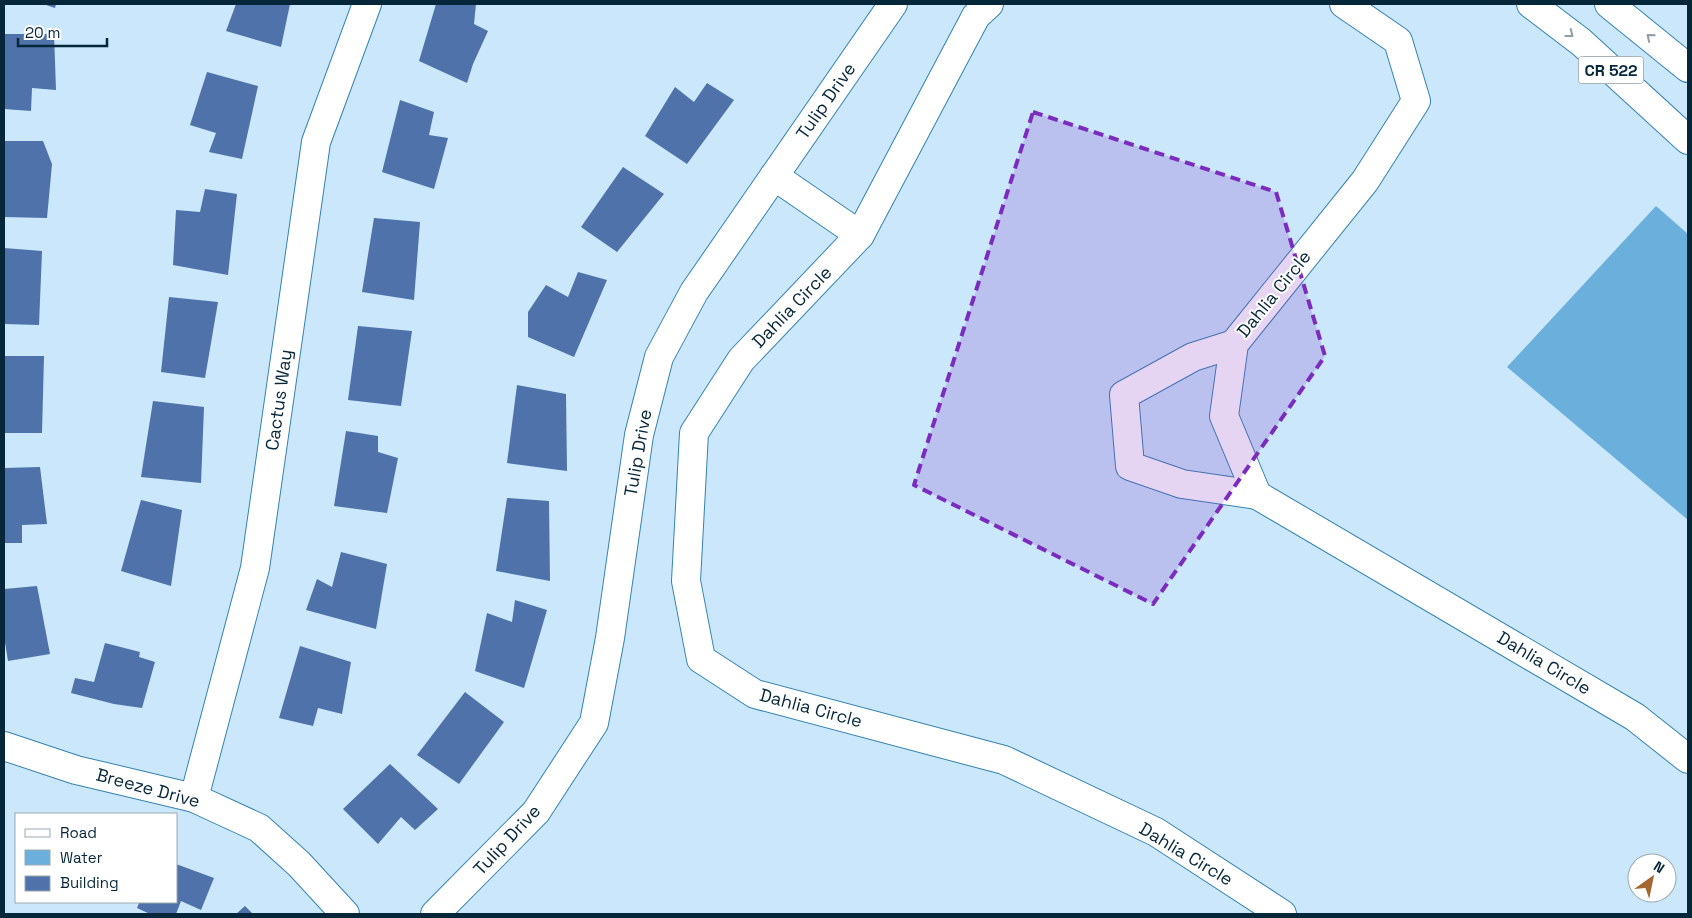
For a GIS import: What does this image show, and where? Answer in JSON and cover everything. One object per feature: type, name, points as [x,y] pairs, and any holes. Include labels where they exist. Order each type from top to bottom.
[{"type":"street","name":"Cactus Way","points":[[194,798],[255,568],[316,142],[367,4]]},
{"type":"street","name":"Dahlia Circle","points":[[989,4],[976,16],[860,236],[741,360],[694,433],[686,581],[701,659],[755,694],[1004,760],[1156,832],[1282,914]]},
{"type":"street","name":"Dahlia Circle","points":[[1344,4],[1398,41],[1416,101],[1365,181],[1234,344],[1224,416],[1257,495],[1635,717],[1688,760]]},
{"type":"street","name":"CR 522","points":[[1531,4],[1581,42],[1688,140]]},
{"type":"street","name":"CR 522","points":[[1610,4],[1688,68]]},
{"type":"street","name":"Tulip Drive","points":[[435,914],[536,812],[594,723],[610,638],[639,435],[659,357],[694,292],[774,176],[883,7]]},
{"type":"street","points":[[774,176],[860,236]]},
{"type":"street","points":[[1234,344],[1193,357],[1124,395],[1130,466],[1182,484],[1257,495]]},
{"type":"street","name":"Breeze Drive","points":[[4,746],[76,770],[194,798],[259,828],[299,864],[345,914]]},
{"type":"highlighted area","points":[[1033,112],[1276,192],[1325,356],[1153,604],[914,485]]},
{"type":"water","points":[[1656,206],[1688,234],[1688,520],[1507,367]]},
{"type":"building","points":[[43,4],[56,4],[55,8]]},
{"type":"building","points":[[236,4],[290,4],[281,47],[226,31]]},
{"type":"building","points":[[436,4],[476,4],[474,24],[488,31],[473,64],[467,83],[419,61]]},
{"type":"building","points":[[4,34],[54,34],[56,90],[32,88],[31,111],[4,109]]},
{"type":"building","points":[[207,72],[258,86],[242,159],[209,152],[216,133],[190,125]]},
{"type":"building","points":[[707,83],[734,100],[687,164],[645,136],[675,87],[694,102]]},
{"type":"building","points":[[400,100],[434,112],[429,135],[448,138],[434,189],[382,172]]},
{"type":"building","points":[[4,141],[43,141],[52,164],[47,218],[4,217]]},
{"type":"building","points":[[623,167],[664,194],[617,252],[581,227]]},
{"type":"building","points":[[205,189],[237,194],[228,275],[173,265],[176,210],[200,212]]},
{"type":"building","points":[[374,218],[420,222],[414,300],[362,292]]},
{"type":"building","points":[[4,248],[42,251],[39,325],[4,324]]},
{"type":"building","points":[[578,272],[607,280],[574,357],[528,337],[528,312],[546,285],[568,297]]},
{"type":"building","points":[[169,297],[218,302],[205,378],[161,372]]},
{"type":"building","points":[[358,326],[412,331],[401,406],[348,400]]},
{"type":"building","points":[[4,356],[44,356],[42,433],[4,433]]},
{"type":"building","points":[[517,385],[566,394],[567,471],[507,463]]},
{"type":"building","points":[[153,401],[204,407],[201,483],[141,477]]},
{"type":"building","points":[[346,431],[378,436],[378,452],[398,458],[387,513],[334,506]]},
{"type":"building","points":[[40,467],[47,524],[22,525],[22,543],[4,543],[4,468]]},
{"type":"building","points":[[507,498],[549,501],[550,581],[496,571]]},
{"type":"building","points":[[141,500],[182,510],[171,586],[121,571]]},
{"type":"building","points":[[341,552],[387,564],[376,629],[306,610],[317,579],[332,587]]},
{"type":"building","points":[[37,586],[50,654],[8,661],[4,636],[4,589]]},
{"type":"building","points":[[515,600],[547,610],[524,688],[475,671],[487,613],[512,622]]},
{"type":"building","points":[[105,643],[140,652],[139,657],[155,662],[142,708],[114,704],[71,693],[75,678],[94,682]]},
{"type":"building","points":[[300,646],[351,662],[342,714],[318,708],[313,726],[279,718]]},
{"type":"building","points":[[465,692],[504,722],[459,784],[417,755]]},
{"type":"building","points":[[390,764],[438,809],[415,830],[401,817],[378,844],[343,809]]},
{"type":"building","points":[[178,865],[214,878],[201,910],[181,901],[176,914],[150,914],[137,908],[139,903],[178,903]]},
{"type":"building","points":[[245,906],[253,914],[236,914]]}]
